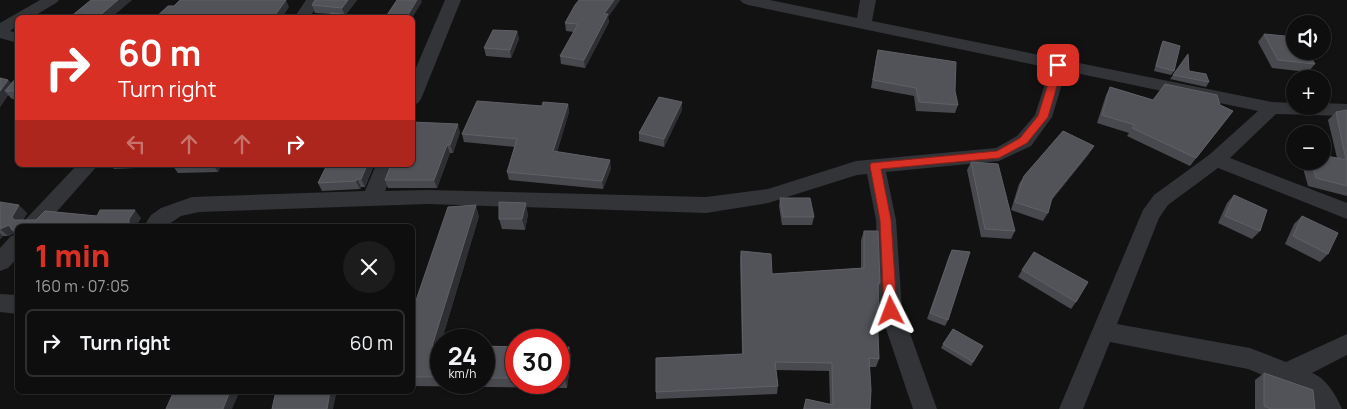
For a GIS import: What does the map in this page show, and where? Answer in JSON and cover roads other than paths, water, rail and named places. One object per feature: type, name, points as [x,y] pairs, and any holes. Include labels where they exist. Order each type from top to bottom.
[{"type":"street","points":[[24,15],[51,0]]},
{"type":"street","points":[[303,15],[314,0]]},
{"type":"street","points":[[415,92],[452,0]]},
{"type":"street","points":[[748,0],[1272,108],[1347,110]]},
{"type":"street","points":[[864,24],[868,0]]},
{"type":"street","points":[[0,31],[15,20]]},
{"type":"street","points":[[0,31],[15,37]]},
{"type":"street","points":[[155,224],[172,210],[187,205],[428,197],[706,205],[768,196],[856,168],[999,154],[1024,141],[1043,117],[1058,65]]},
{"type":"street","points":[[1070,409],[1150,215],[1161,200],[1216,160],[1272,108]]},
{"type":"street","points":[[1216,160],[1347,211]]},
{"type":"street","points":[[875,166],[886,220],[891,311],[925,409]]},
{"type":"street","points":[[34,224],[86,167]]},
{"type":"street","points":[[372,199],[385,167]]},
{"type":"street","points":[[0,262],[15,245]]},
{"type":"street","points":[[0,303],[15,305]]},
{"type":"street","points":[[1103,331],[1250,358],[1312,384],[1330,409]]},
{"type":"street","points":[[1286,374],[1347,344]]}]
